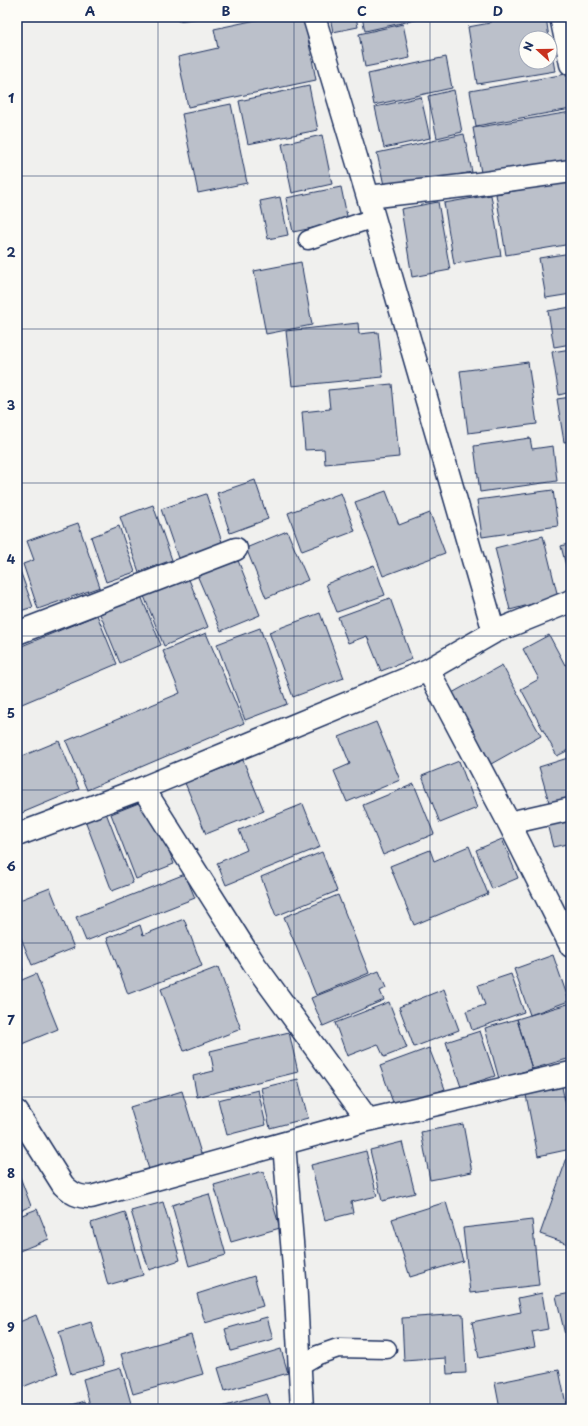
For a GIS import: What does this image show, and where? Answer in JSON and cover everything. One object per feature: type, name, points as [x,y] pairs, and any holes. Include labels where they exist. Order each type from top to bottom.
[{"type":"street","points":[[314,17],[368,197],[494,632]]},
{"type":"street","points":[[561,17],[571,64]]},
{"type":"street","points":[[368,197],[571,171]]},
{"type":"street","points":[[17,633],[236,549]]},
{"type":"street","points":[[17,835],[143,788],[428,670],[494,632],[571,601]]},
{"type":"street","points":[[428,670],[509,823],[571,946]]},
{"type":"street","points":[[143,788],[255,965],[368,1120]]},
{"type":"street","points":[[509,823],[571,809]]},
{"type":"street","points":[[17,1112],[63,1184],[71,1193],[82,1197],[91,1197],[368,1120],[571,1073]]},
{"type":"street","points":[[284,1144],[295,1279],[302,1409]]},
{"type":"lane","points":[[308,240],[374,218]]},
{"type":"lane","points":[[300,1366],[318,1355],[338,1348],[387,1349]]},
{"type":"building","points":[[178,17],[208,17],[178,21]]},
{"type":"building","points":[[270,17],[304,17],[316,80],[188,107],[178,57],[218,48],[214,29]]},
{"type":"building","points":[[330,17],[356,17],[358,27],[333,32]]},
{"type":"building","points":[[362,17],[429,17],[365,31]]},
{"type":"building","points":[[489,17],[546,17],[548,30],[518,30],[518,70],[555,71],[477,84],[468,27],[490,23]]},
{"type":"building","points":[[403,24],[410,58],[365,67],[359,34]]},
{"type":"building","points":[[446,57],[452,88],[374,105],[368,74]]},
{"type":"building","points":[[566,74],[571,109],[476,126],[470,91]]},
{"type":"building","points":[[309,86],[318,130],[248,144],[239,101]]},
{"type":"building","points":[[454,90],[462,132],[437,138],[428,96]]},
{"type":"building","points":[[421,97],[430,138],[384,148],[375,107]]},
{"type":"building","points":[[231,104],[247,183],[198,193],[182,114]]},
{"type":"building","points":[[571,112],[571,163],[482,178],[473,128]]},
{"type":"building","points":[[464,134],[472,172],[385,190],[377,153]]},
{"type":"building","points":[[322,135],[332,184],[292,193],[282,144]]},
{"type":"building","points":[[571,181],[571,244],[506,255],[496,194]]},
{"type":"building","points":[[341,187],[348,221],[293,232],[286,198]]},
{"type":"building","points":[[491,195],[501,256],[454,264],[444,203]]},
{"type":"building","points":[[280,197],[288,235],[268,239],[260,201]]},
{"type":"building","points":[[438,202],[450,270],[412,277],[401,209]]},
{"type":"building","points":[[571,253],[571,294],[546,298],[539,258]]},
{"type":"building","points":[[301,262],[312,325],[266,334],[254,271]]},
{"type":"building","points":[[571,307],[571,344],[554,347],[548,311]]},
{"type":"building","points":[[358,323],[359,334],[378,332],[383,377],[292,386],[286,331]]},
{"type":"building","points":[[571,349],[571,392],[559,395],[552,352]]},
{"type":"building","points":[[528,362],[537,424],[468,433],[460,371]]},
{"type":"building","points":[[392,384],[399,457],[325,464],[324,449],[305,450],[302,412],[330,409],[328,390]]},
{"type":"building","points":[[571,397],[571,441],[564,442],[557,399]]},
{"type":"building","points":[[530,438],[532,449],[553,446],[557,481],[480,492],[474,446]]},
{"type":"building","points":[[255,480],[268,519],[230,533],[217,493]]},
{"type":"building","points":[[553,490],[558,526],[482,537],[477,500]]},
{"type":"building","points":[[386,491],[399,525],[430,513],[445,553],[383,576],[355,502]]},
{"type":"building","points":[[341,493],[355,531],[302,551],[288,513]]},
{"type":"building","points":[[206,494],[224,548],[180,564],[161,509]]},
{"type":"building","points":[[153,505],[172,560],[139,572],[120,517]]},
{"type":"building","points":[[78,523],[100,587],[38,609],[23,564],[34,560],[27,541]]},
{"type":"building","points":[[119,526],[135,572],[106,582],[91,537]]},
{"type":"building","points":[[287,531],[308,580],[266,598],[246,548]]},
{"type":"building","points":[[543,536],[558,597],[510,610],[495,548]]},
{"type":"building","points":[[571,543],[571,586],[561,546]]},
{"type":"building","points":[[237,558],[260,615],[221,631],[197,575]]},
{"type":"building","points":[[17,562],[33,607],[17,612]]},
{"type":"building","points":[[374,565],[385,595],[337,612],[326,584]]},
{"type":"building","points":[[188,577],[208,627],[164,646],[144,596]]},
{"type":"building","points":[[141,596],[161,645],[120,663],[100,614]]},
{"type":"building","points":[[390,598],[412,659],[381,671],[367,636],[348,643],[338,617]]},
{"type":"building","points":[[320,613],[344,678],[293,697],[269,632]]},
{"type":"building","points":[[97,615],[117,664],[17,706],[17,648]]},
{"type":"building","points":[[260,628],[287,704],[245,720],[217,644]]},
{"type":"building","points":[[206,633],[244,723],[87,790],[66,741],[180,693],[163,651]]},
{"type":"building","points":[[549,635],[565,665],[571,664],[571,749],[557,756],[521,689],[539,679],[523,649]]},
{"type":"building","points":[[502,665],[541,736],[491,764],[452,693]]},
{"type":"building","points":[[376,722],[400,780],[347,802],[334,771],[350,764],[339,737]]},
{"type":"building","points":[[59,741],[79,789],[17,815],[17,749],[20,757]]},
{"type":"building","points":[[571,757],[571,803],[551,809],[539,767]]},
{"type":"building","points":[[243,760],[264,811],[206,834],[185,783]]},
{"type":"building","points":[[459,761],[477,808],[440,823],[422,776]]},
{"type":"building","points":[[414,784],[434,834],[383,855],[363,805]]},
{"type":"building","points":[[149,799],[174,864],[136,879],[111,814]]},
{"type":"building","points":[[303,804],[320,847],[226,885],[217,863],[247,850],[239,830]]},
{"type":"building","points":[[103,805],[133,883],[112,891],[82,812]]},
{"type":"building","points":[[571,815],[571,860],[567,844],[553,847],[546,820]]},
{"type":"building","points":[[502,839],[518,878],[492,889],[476,850]]},
{"type":"building","points":[[469,846],[488,894],[414,925],[390,866],[430,850],[434,861]]},
{"type":"building","points":[[322,852],[337,891],[276,916],[261,877]]},
{"type":"building","points":[[185,874],[195,898],[86,941],[76,917]]},
{"type":"building","points":[[50,888],[74,948],[32,965],[17,928],[17,901]]},
{"type":"building","points":[[338,895],[369,973],[316,995],[284,917]]},
{"type":"building","points":[[184,919],[202,966],[128,994],[107,938],[140,925],[143,935]]},
{"type":"building","points":[[17,951],[23,971],[17,973]]},
{"type":"building","points":[[553,955],[569,1001],[530,1015],[514,969]]},
{"type":"building","points":[[218,967],[241,1029],[184,1051],[161,989]]},
{"type":"building","points":[[379,971],[386,988],[380,991],[384,1000],[323,1026],[311,998]]},
{"type":"building","points":[[36,974],[58,1029],[17,1046],[17,982]]},
{"type":"building","points":[[511,974],[524,1012],[472,1030],[466,1011],[485,1005],[478,985]]},
{"type":"building","points":[[444,989],[459,1030],[414,1047],[399,1007]]},
{"type":"building","points":[[389,1002],[407,1048],[384,1057],[378,1044],[347,1056],[335,1023]]},
{"type":"building","points":[[571,1003],[571,1058],[532,1069],[517,1019]]},
{"type":"building","points":[[517,1019],[532,1069],[499,1079],[485,1028]]},
{"type":"building","points":[[480,1031],[495,1076],[461,1087],[446,1042]]},
{"type":"building","points":[[289,1032],[298,1072],[197,1097],[193,1076],[214,1071],[210,1051]]},
{"type":"building","points":[[429,1048],[445,1089],[395,1108],[380,1066]]},
{"type":"building","points":[[298,1079],[308,1118],[270,1128],[261,1088]]},
{"type":"building","points":[[562,1087],[571,1129],[571,1149],[538,1156],[526,1095]]},
{"type":"building","points":[[258,1090],[266,1125],[227,1135],[218,1100]]},
{"type":"building","points":[[182,1091],[203,1160],[151,1176],[130,1107]]},
{"type":"building","points":[[571,1095],[571,1122],[565,1096]]},
{"type":"building","points":[[463,1124],[472,1172],[430,1180],[421,1132]]},
{"type":"building","points":[[402,1142],[415,1193],[382,1201],[370,1150]]},
{"type":"building","points":[[366,1151],[377,1196],[351,1202],[353,1213],[325,1220],[311,1165]]},
{"type":"building","points":[[568,1155],[571,1156],[571,1245],[540,1234]]},
{"type":"building","points":[[263,1171],[280,1228],[231,1242],[214,1185]]},
{"type":"building","points":[[20,1177],[31,1206],[17,1212],[17,1178]]},
{"type":"building","points":[[209,1194],[226,1255],[189,1266],[172,1205]]},
{"type":"building","points":[[163,1202],[180,1260],[149,1270],[131,1211]]},
{"type":"building","points":[[446,1202],[463,1261],[410,1277],[392,1219]]},
{"type":"building","points":[[37,1209],[49,1239],[17,1252],[17,1217]]},
{"type":"building","points":[[125,1212],[143,1275],[108,1285],[91,1223]]},
{"type":"building","points":[[532,1220],[539,1285],[470,1293],[463,1228]]},
{"type":"building","points":[[254,1276],[263,1306],[205,1323],[197,1294]]},
{"type":"building","points":[[542,1293],[548,1329],[532,1332],[535,1347],[479,1358],[472,1322],[521,1312],[518,1298]]},
{"type":"building","points":[[571,1293],[571,1338],[566,1339],[556,1296]]},
{"type":"building","points":[[463,1314],[466,1373],[447,1374],[446,1358],[404,1361],[402,1318]]},
{"type":"building","points":[[36,1315],[58,1373],[20,1388],[17,1381],[17,1323]]},
{"type":"building","points":[[267,1317],[273,1339],[231,1351],[225,1329]]},
{"type":"building","points":[[91,1322],[104,1365],[71,1374],[59,1332]]},
{"type":"building","points":[[191,1334],[203,1374],[133,1394],[121,1354]]},
{"type":"building","points":[[281,1349],[288,1373],[225,1391],[218,1368]]},
{"type":"building","points":[[121,1368],[132,1407],[127,1409],[91,1409],[83,1379]]},
{"type":"building","points":[[559,1370],[567,1409],[500,1409],[495,1383]]},
{"type":"building","points":[[267,1394],[272,1409],[215,1409]]},
{"type":"building","points":[[85,1401],[87,1409],[59,1409]]}]
